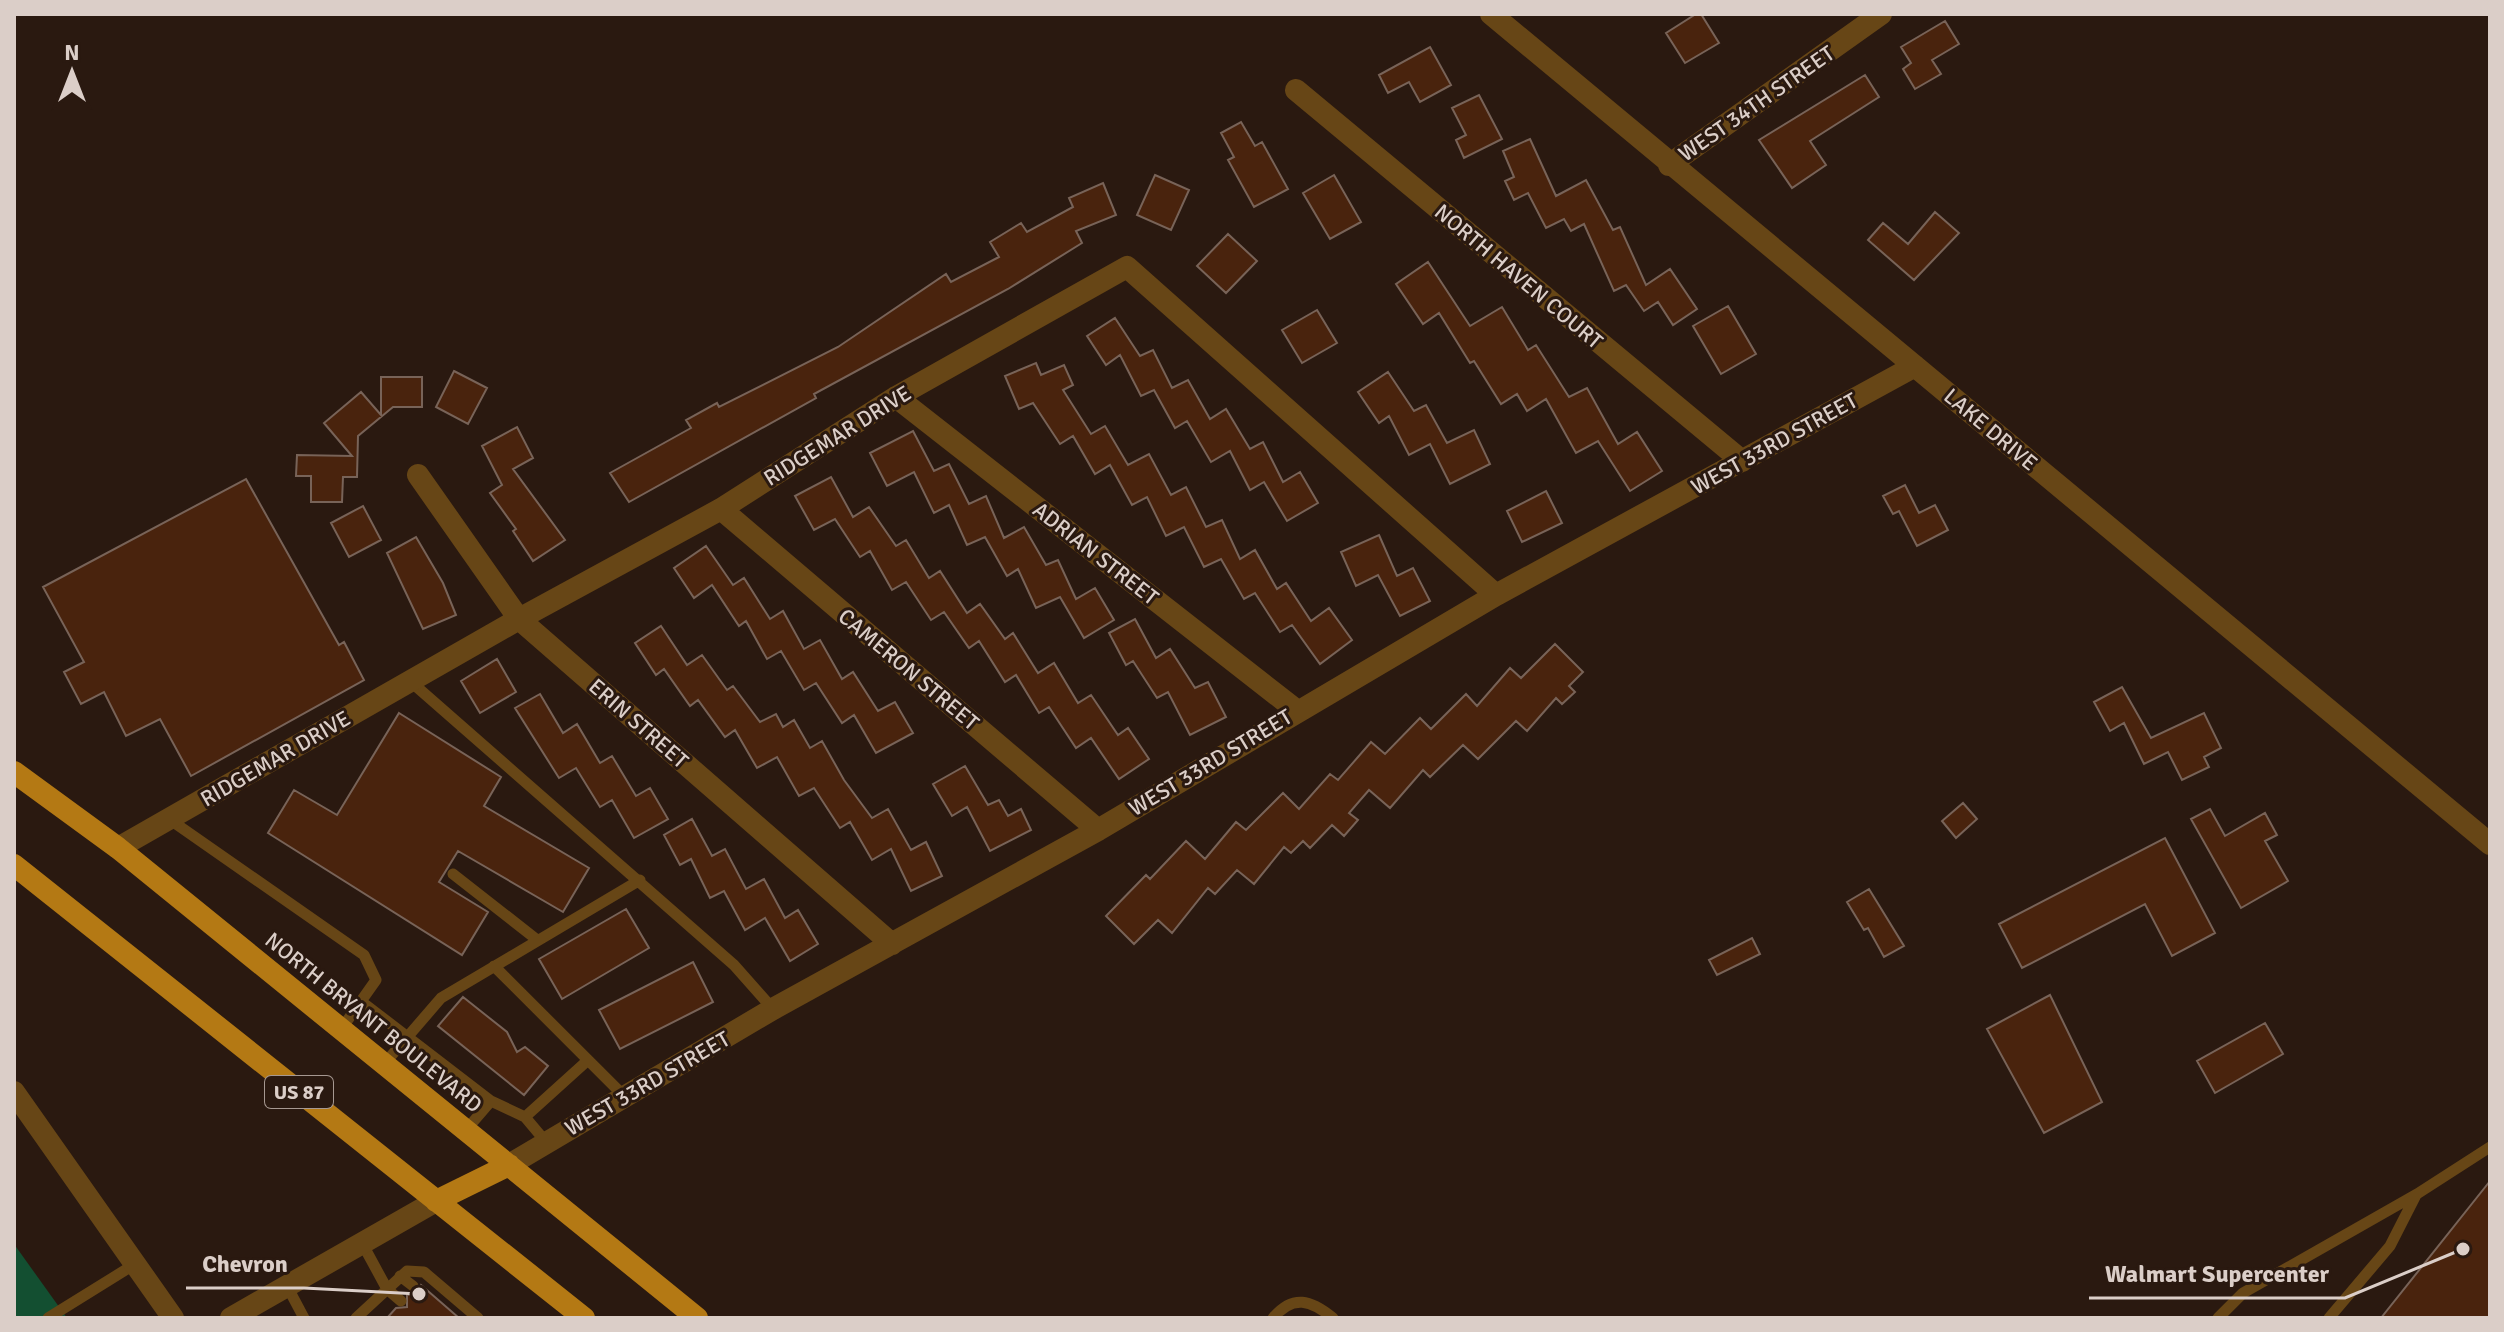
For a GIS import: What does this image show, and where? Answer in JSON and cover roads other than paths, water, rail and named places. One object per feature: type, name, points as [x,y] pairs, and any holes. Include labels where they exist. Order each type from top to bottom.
[{"type":"highway","name":"NORTH BRYANT BOULEVARD","points":[[14,772],[118,848],[697,1318]]},
{"type":"highway","name":"US 87","points":[[14,865],[584,1318]]},
{"type":"highway","points":[[436,1201],[509,1165]]},
{"type":"street","name":"LAKE DRIVE","points":[[1491,14],[2490,844]]},
{"type":"street","name":"WEST 34TH STREET","points":[[1669,165],[1881,14]]},
{"type":"street","name":"NORTH HAVEN COURT","points":[[1296,90],[1742,461]]},
{"type":"street","name":"RIDGEMAR DRIVE","points":[[118,848],[519,619],[721,509],[896,397],[1127,267],[1496,595]]},
{"type":"street","name":"WEST 33RD STREET","points":[[509,1165],[773,1009],[1098,830],[1296,710],[1496,595],[1915,366]]},
{"type":"street","name":"ADRIAN STREET","points":[[896,397],[1296,710]]},
{"type":"street","name":"ERIN STREET","points":[[418,475],[519,619],[892,944]]},
{"type":"street","name":"CAMERON STREET","points":[[721,509],[1098,830]]},
{"type":"street","points":[[14,1092],[173,1318]]},
{"type":"street","points":[[231,1318],[436,1201]]},
{"type":"lane","points":[[410,681],[640,880],[734,965],[773,1009]]},
{"type":"lane","points":[[169,819],[364,955],[376,980],[342,1028]]},
{"type":"lane","points":[[453,874],[536,939]]},
{"type":"lane","points":[[385,1063],[441,998],[640,880]]},
{"type":"lane","points":[[494,966],[625,1097]]},
{"type":"lane","points":[[362,1002],[409,1035],[491,1101],[525,1117],[546,1142]]},
{"type":"lane","points":[[525,1117],[587,1061]]},
{"type":"lane","points":[[466,1130],[491,1101]]},
{"type":"lane","points":[[2218,1318],[2243,1293],[2417,1194],[2490,1147]]},
{"type":"lane","points":[[2329,1318],[2390,1246],[2417,1194]]},
{"type":"lane","points":[[362,1243],[387,1289],[401,1301]]},
{"type":"lane","points":[[48,1318],[135,1264]]},
{"type":"lane","points":[[356,1318],[407,1271],[424,1272],[478,1318]]},
{"type":"lane","points":[[400,1276],[413,1286]]},
{"type":"lane","points":[[287,1286],[304,1318]]},
{"type":"lane","points":[[1273,1318],[1282,1307],[1297,1300],[1315,1303],[1333,1318]]},
{"type":"place","name":"Walmart Supercenter","points":[[2463,1249]]},
{"type":"place","name":"Chevron","points":[[419,1294]]}]
